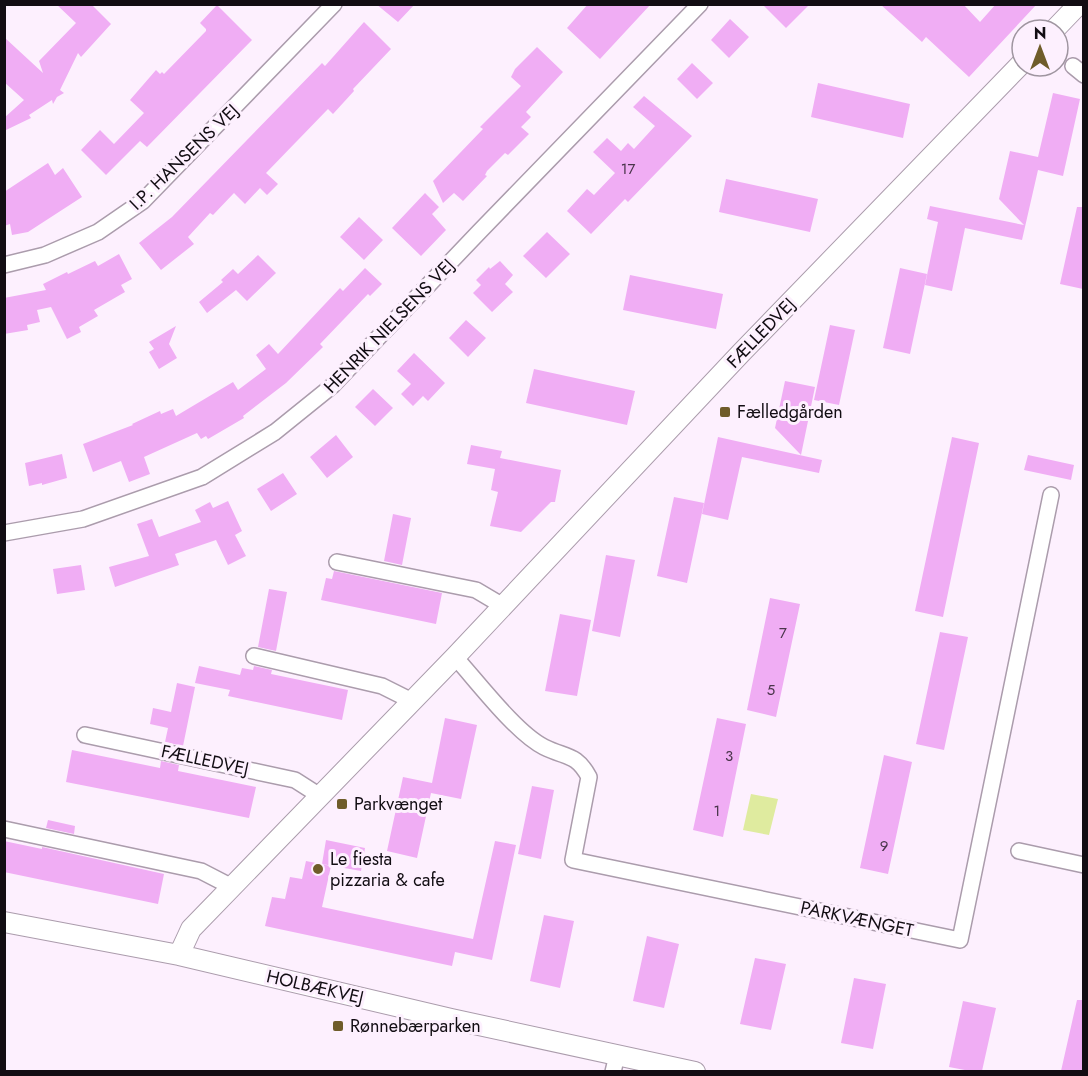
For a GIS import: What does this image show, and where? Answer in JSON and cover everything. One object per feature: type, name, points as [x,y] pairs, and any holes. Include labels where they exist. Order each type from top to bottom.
[{"type":"street","name":"I.P. HANSENS VEJ","points":[[4,265],[45,255],[98,232],[143,201],[334,4]]},
{"type":"street","name":"HENRIK NIELSENS VEJ","points":[[4,533],[83,519],[202,477],[275,432],[332,386],[700,4]]},
{"type":"street","points":[[1066,18],[1079,4]]},
{"type":"street","name":"FÆLLEDVEJ","points":[[179,955],[188,932],[455,657],[700,396],[1010,75]]},
{"type":"street","name":"PARKVÆNGET","points":[[455,657],[520,728],[542,746],[581,762],[589,777],[573,860],[960,940],[1051,495]]},
{"type":"street","points":[[337,562],[476,590],[503,606]]},
{"type":"street","points":[[254,656],[382,686],[412,701]]},
{"type":"street","name":"FÆLLEDVEJ","points":[[85,735],[295,780],[320,796]]},
{"type":"street","points":[[4,829],[201,871],[232,887]]},
{"type":"street","points":[[1019,851],[1083,865]]},
{"type":"street","name":"HOLBÆKVEJ","points":[[4,922],[179,955],[451,1019],[615,1063],[695,1071]]},
{"type":"green space","points":[[751,794],[778,799],[769,835],[743,830]]},
{"type":"building","points":[[56,4],[91,4],[111,24],[81,57],[78,53],[60,90],[64,93],[57,97],[53,104],[52,100],[29,115],[31,118],[4,131],[4,118],[24,100],[4,82],[4,37],[43,73],[39,61],[76,23]]},
{"type":"building","points":[[376,4],[415,4],[398,22]]},
{"type":"building","points":[[588,4],[651,4],[600,59],[567,28]]},
{"type":"building","points":[[762,4],[810,4],[786,28]]},
{"type":"building","points":[[880,4],[963,4],[980,22],[996,4],[1037,4],[1024,18],[1010,18],[1010,33],[969,77],[926,37],[922,42]]},
{"type":"building","points":[[217,5],[252,40],[147,147],[140,141],[106,175],[81,150],[100,130],[114,144],[144,113],[130,100],[156,70],[164,74],[206,31],[200,23]]},
{"type":"building","points":[[730,19],[749,37],[729,58],[711,40]]},
{"type":"building","points":[[364,22],[391,49],[333,114],[328,109],[266,173],[278,184],[267,195],[260,188],[245,204],[234,193],[213,215],[210,213],[188,237],[194,244],[161,270],[139,243],[172,217],[322,63],[325,66]]},
{"type":"building","points":[[537,47],[563,72],[526,112],[531,117],[521,127],[529,134],[508,155],[505,153],[487,171],[485,175],[487,176],[463,201],[454,193],[443,203],[433,181],[483,129],[480,127],[521,86],[511,77],[515,69]]},
{"type":"building","points":[[692,63],[713,83],[697,99],[677,79]]},
{"type":"building","points":[[818,83],[910,104],[903,138],[811,117]]},
{"type":"building","points":[[1053,93],[1080,99],[1063,176],[1038,170],[1022,240],[965,228],[952,291],[925,285],[938,222],[927,219],[930,206],[1024,225],[999,199],[1010,151],[1038,157]]},
{"type":"building","points":[[644,96],[692,136],[628,202],[625,199],[591,234],[567,211],[587,189],[594,195],[615,173],[593,152],[607,138],[621,151],[628,143],[634,149],[655,126],[633,107]]},
{"type":"building","points":[[48,163],[55,175],[63,168],[82,197],[28,232],[12,235],[10,224],[4,226],[4,192]]},
{"type":"building","points":[[726,179],[818,199],[810,232],[719,212]]},
{"type":"building","points":[[425,193],[439,207],[432,214],[446,230],[421,256],[392,228]]},
{"type":"building","points":[[1077,207],[1083,207],[1083,289],[1060,284]]},
{"type":"building","points":[[359,217],[383,240],[364,260],[340,237]]},
{"type":"building","points":[[547,232],[570,254],[546,278],[523,256]]},
{"type":"building","points":[[119,254],[132,279],[121,285],[125,292],[94,310],[98,316],[79,327],[81,332],[67,339],[51,307],[37,310],[40,322],[27,325],[28,330],[4,334],[4,298],[46,290],[43,284],[67,272],[68,274],[95,261],[98,266]]},
{"type":"building","points":[[258,255],[276,273],[247,301],[236,290],[207,313],[199,302],[223,282],[221,280],[233,269],[238,274]]},
{"type":"building","points":[[500,261],[513,275],[505,284],[513,292],[492,312],[473,293],[481,285],[476,280],[489,267],[490,269]]},
{"type":"building","points":[[365,268],[382,284],[370,296],[368,294],[320,344],[323,347],[286,383],[243,416],[244,418],[208,439],[206,436],[201,439],[197,433],[144,457],[150,474],[129,482],[121,461],[93,472],[83,444],[133,425],[160,411],[161,414],[173,409],[176,416],[233,382],[238,390],[266,369],[256,355],[269,344],[278,354],[340,288],[343,291]]},
{"type":"building","points":[[900,268],[927,274],[910,354],[883,348]]},
{"type":"building","points":[[630,275],[723,294],[716,329],[623,310]]},
{"type":"building","points":[[466,320],[486,338],[468,357],[449,338]]},
{"type":"building","points":[[830,325],[855,330],[839,405],[814,400]]},
{"type":"building","points":[[176,326],[169,344],[177,358],[159,369],[149,352],[154,349],[149,342]]},
{"type":"building","points":[[414,353],[445,383],[428,401],[423,396],[413,406],[401,394],[411,384],[397,371]]},
{"type":"building","points":[[534,369],[635,391],[627,425],[526,403]]},
{"type":"building","points":[[785,381],[815,387],[801,455],[775,428]]},
{"type":"building","points":[[373,389],[393,408],[375,426],[355,407]]},
{"type":"building","points":[[336,435],[353,457],[327,478],[310,457]]},
{"type":"building","points":[[718,437],[822,460],[819,473],[742,457],[728,520],[702,514]]},
{"type":"building","points":[[952,437],[979,443],[943,617],[915,611]]},
{"type":"building","points":[[471,445],[502,451],[500,458],[561,470],[555,502],[551,502],[521,532],[490,526],[498,492],[491,490],[495,469],[467,464]]},
{"type":"building","points":[[62,454],[67,478],[29,486],[25,463]]},
{"type":"building","points":[[1028,455],[1074,465],[1071,480],[1024,470]]},
{"type":"building","points":[[283,473],[297,494],[271,511],[257,489]]},
{"type":"building","points":[[674,497],[704,503],[687,583],[657,576]]},
{"type":"building","points":[[228,501],[242,531],[235,535],[246,556],[228,565],[216,540],[175,554],[179,565],[115,587],[109,567],[149,556],[137,524],[152,519],[159,537],[201,522],[195,510],[210,502],[213,508]]},
{"type":"building","points":[[393,514],[411,518],[402,565],[384,561]]},
{"type":"building","points":[[606,555],[635,560],[620,637],[592,631]]},
{"type":"building","points":[[81,565],[85,590],[57,594],[53,569]]},
{"type":"building","points":[[334,571],[442,593],[436,624],[321,600],[326,578],[332,579]]},
{"type":"building","points":[[269,589],[287,592],[276,651],[258,647]]},
{"type":"building","points":[[770,598],[800,604],[776,717],[747,710]]},
{"type":"building","points":[[560,614],[591,620],[577,696],[545,691]]},
{"type":"building","points":[[940,632],[968,637],[944,750],[916,744]]},
{"type":"building","points":[[199,666],[240,675],[242,668],[253,670],[254,666],[272,670],[271,674],[348,690],[342,720],[228,696],[230,690],[195,683]]},
{"type":"building","points":[[177,683],[195,687],[183,746],[165,742],[168,728],[150,724],[153,708],[171,712]]},
{"type":"building","points":[[445,718],[477,725],[461,799],[431,793],[417,858],[387,851],[403,777],[432,783]]},
{"type":"building","points":[[717,718],[746,724],[723,837],[693,830]]},
{"type":"building","points":[[72,750],[160,768],[161,761],[179,765],[178,771],[256,787],[249,818],[66,782]]},
{"type":"building","points":[[884,755],[912,762],[888,874],[860,868]]},
{"type":"building","points":[[532,786],[554,790],[541,859],[518,854]]},
{"type":"building","points":[[48,820],[75,826],[74,834],[46,828]]},
{"type":"building","points":[[326,840],[365,848],[361,871],[322,864]]},
{"type":"building","points":[[4,841],[164,874],[158,904],[4,872]]},
{"type":"building","points":[[495,841],[516,845],[492,960],[455,952],[452,966],[265,926],[272,897],[285,899],[290,877],[302,879],[306,861],[331,866],[322,907],[473,939]]},
{"type":"building","points":[[544,915],[574,921],[560,988],[530,981]]},
{"type":"building","points":[[647,936],[679,944],[664,1008],[633,1001]]},
{"type":"building","points":[[755,958],[786,964],[771,1030],[740,1024]]},
{"type":"building","points":[[854,978],[886,984],[873,1049],[841,1043]]},
{"type":"building","points":[[1077,1000],[1083,1000],[1083,1071],[1061,1071]]},
{"type":"building","points":[[963,1001],[996,1008],[982,1071],[949,1067]]},
{"type":"place","name":"Fælledgården","points":[[725,412]]},
{"type":"place","name":"Parkvænget","points":[[342,804]]},
{"type":"place","name":"Le fiesta pizzaria & cafe","points":[[318,869]]},
{"type":"place","name":"Rønnebærparken","points":[[338,1026]]}]
